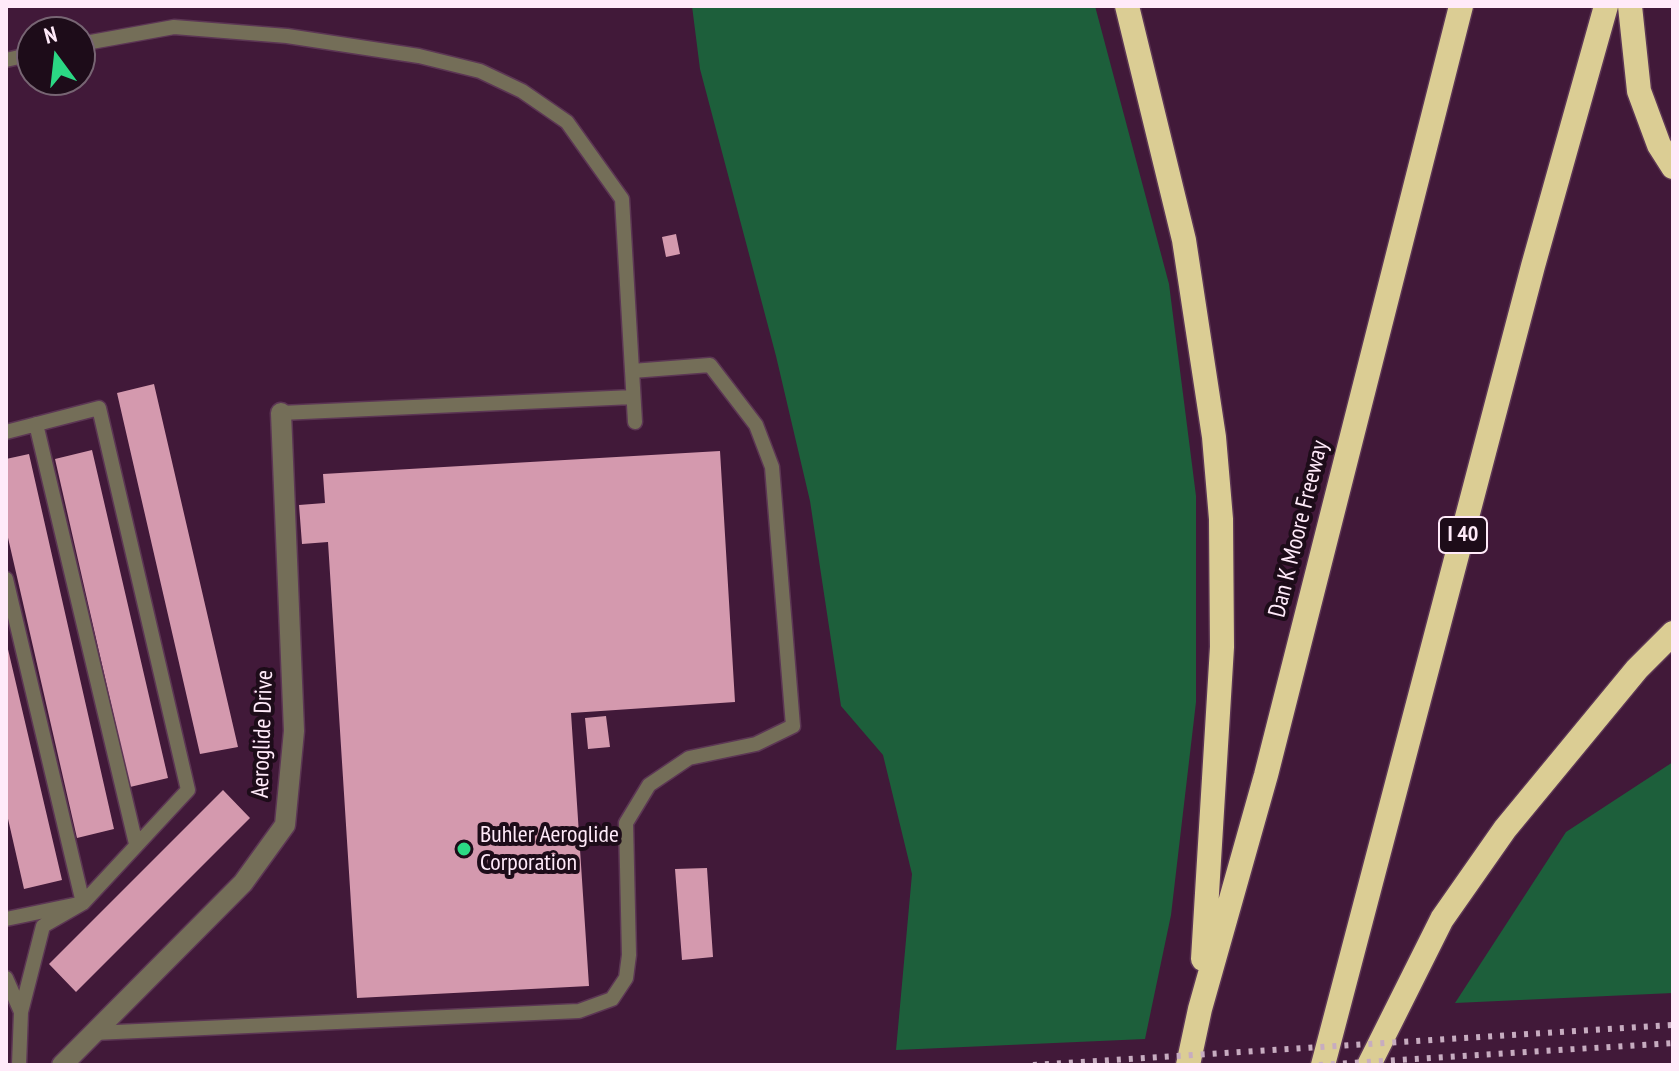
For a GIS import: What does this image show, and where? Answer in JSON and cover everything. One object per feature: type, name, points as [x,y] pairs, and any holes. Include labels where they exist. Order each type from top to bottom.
[{"type":"highway","points":[[1127,6],[1184,240],[1203,350],[1221,519],[1222,647],[1200,1009]]},
{"type":"highway","name":"Dan K Moore Freeway","points":[[1188,1065],[1200,1009],[1266,775],[1461,6]]},
{"type":"highway","name":"I 40","points":[[1323,1065],[1533,266],[1606,6]]},
{"type":"highway","points":[[1630,6],[1639,91],[1659,145],[1673,167]]},
{"type":"highway","points":[[1369,1065],[1442,919],[1496,842],[1596,716],[1673,633]]},
{"type":"street","name":"Aeroglide Drive","points":[[62,1065],[243,883],[285,825],[294,731],[281,413]]},
{"type":"lane","points":[[96,41],[174,27],[287,36],[419,56],[480,71],[522,91],[567,122],[622,199],[635,422]]},
{"type":"lane","points":[[94,1033],[579,1011],[612,999],[626,978],[629,955],[626,823],[649,785],[689,758],[756,744],[793,726],[772,467],[756,425],[710,365],[632,371]]},
{"type":"lane","points":[[281,413],[633,397]]},
{"type":"lane","points":[[6,432],[99,408],[188,790],[83,903],[43,926],[21,1012],[19,1065]]},
{"type":"lane","points":[[36,424],[136,844]]},
{"type":"lane","points":[[6,579],[83,903]]},
{"type":"lane","points":[[6,919],[83,903]]},
{"type":"lane","points":[[6,978],[21,1012]]},
{"type":"green space","points":[[692,6],[1095,6],[1169,284],[1196,496],[1196,702],[1171,915],[1145,1039],[896,1050],[912,874],[883,755],[841,706],[810,501],[776,356],[700,69]]},
{"type":"green space","points":[[1673,762],[1673,993],[1455,1003],[1566,832]]},
{"type":"building","points":[[676,234],[680,254],[666,257],[662,237]]},
{"type":"building","points":[[154,384],[238,747],[200,754],[117,393]]},
{"type":"building","points":[[92,450],[168,778],[130,787],[55,459]]},
{"type":"building","name":"Buhler Aeroglide Corporation","points":[[720,451],[735,702],[571,713],[589,986],[357,998],[328,542],[302,544],[299,505],[325,503],[323,474]]},
{"type":"building","points":[[29,454],[114,829],[77,838],[6,529],[6,459]]},
{"type":"building","points":[[7,645],[62,880],[24,889],[6,810]]},
{"type":"building","points":[[606,716],[610,747],[588,749],[585,718]]},
{"type":"building","points":[[223,790],[250,818],[76,992],[49,964]]},
{"type":"building","points":[[707,868],[713,957],[682,960],[675,869]]},
{"type":"railway","points":[[1033,1065],[1673,1025]]},
{"type":"railway","points":[[1319,1065],[1673,1043]]},
{"type":"place","name":"Buhler Aeroglide Corporation","points":[[464,849]]}]
